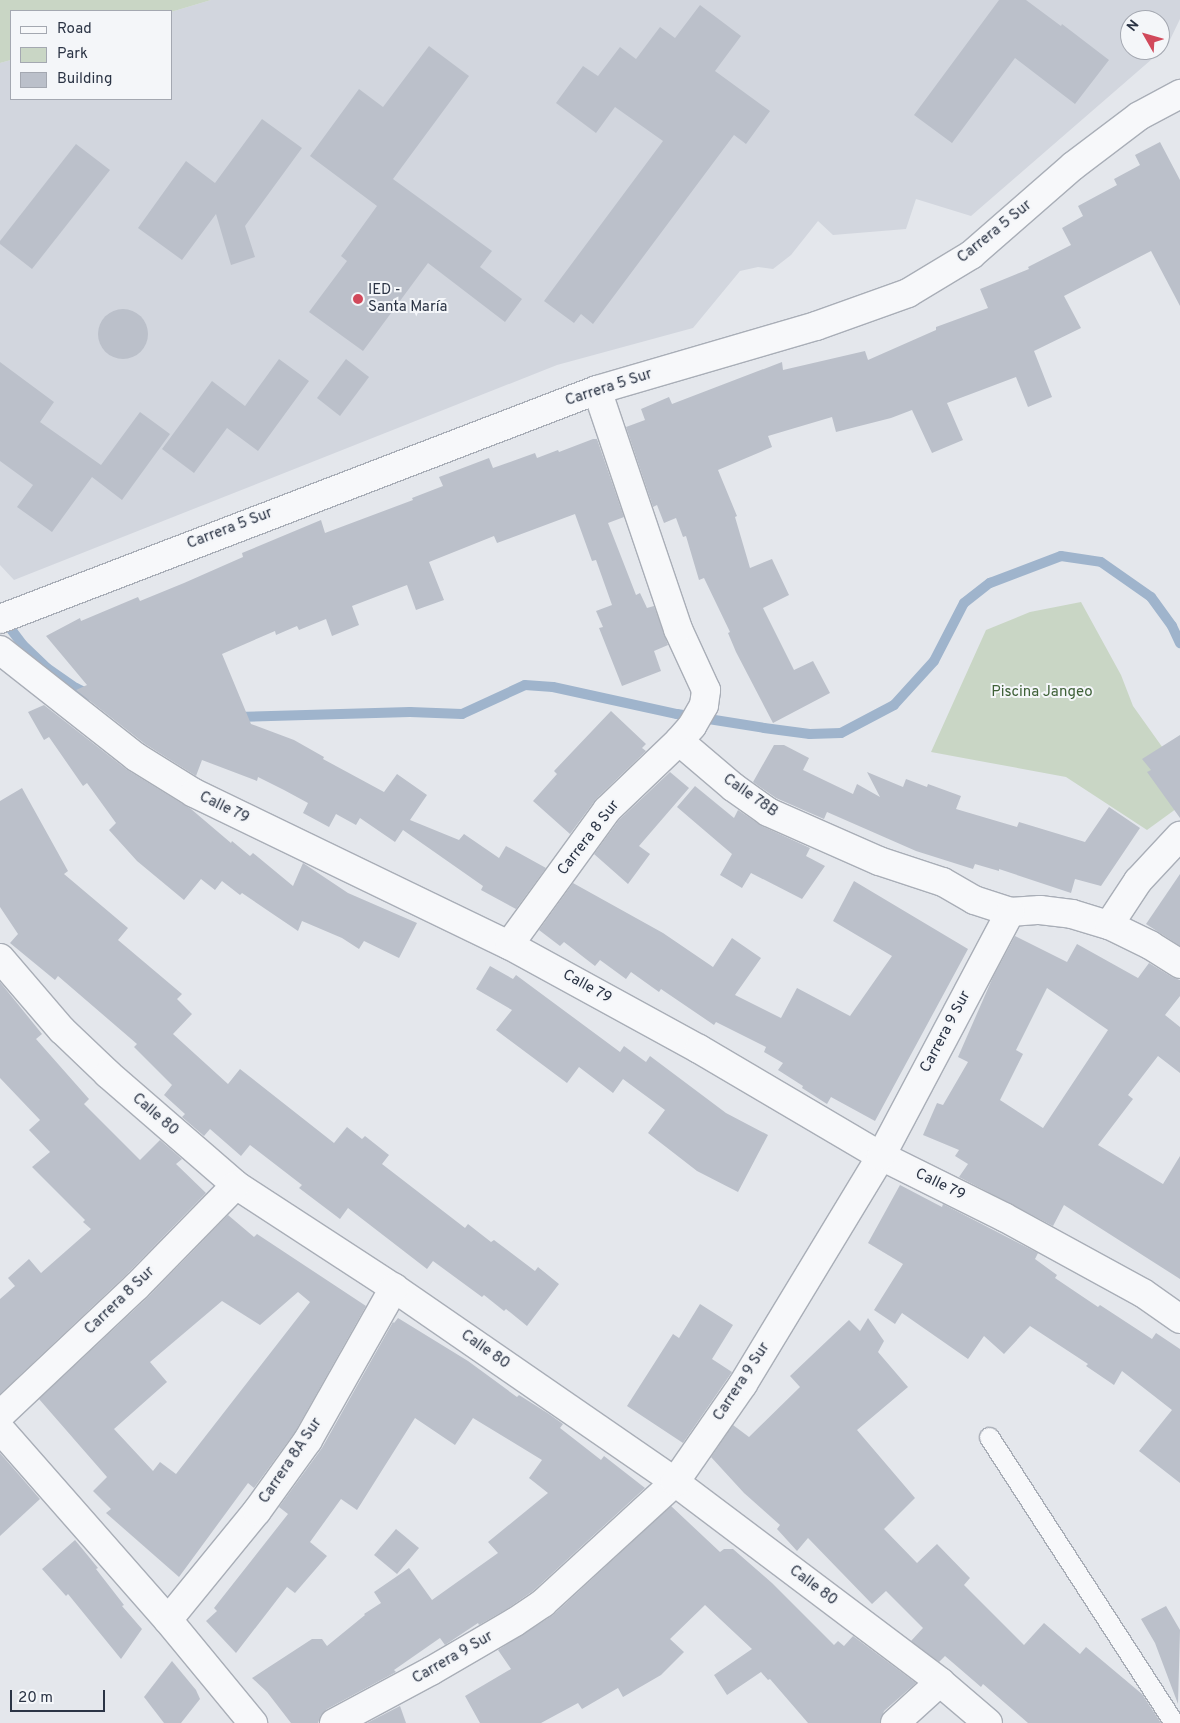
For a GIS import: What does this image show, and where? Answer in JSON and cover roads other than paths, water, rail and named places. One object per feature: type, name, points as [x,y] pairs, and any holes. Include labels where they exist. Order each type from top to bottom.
[{"type":"street","name":"Carrera 5 Sur","points":[[0,619],[29,606],[597,390],[816,326],[908,293],[972,254],[1073,166],[1139,116],[1179,98]]},
{"type":"street","points":[[597,390],[678,629],[706,690],[692,724]]},
{"type":"street","name":"Calle 79","points":[[0,650],[136,757],[194,793],[509,945],[699,1049],[881,1156],[1004,1217],[1143,1293],[1180,1319]]},
{"type":"street","name":"Calle 78B","points":[[692,724],[733,787],[768,812],[880,861],[942,882],[974,900],[1010,912],[1040,910],[1072,914],[1109,925],[1150,945],[1180,964]]},
{"type":"street","name":"Carrera 8 Sur","points":[[509,945],[607,810],[692,724]]},
{"type":"street","points":[[1109,925],[1138,881],[1180,836]]},
{"type":"street","name":"Carrera 9 Sur","points":[[334,1723],[431,1671],[543,1603],[675,1482],[743,1384],[881,1156],[1010,912]]},
{"type":"street","name":"Calle 80","points":[[0,958],[62,1030],[108,1074],[236,1185],[394,1288],[675,1482],[940,1682],[988,1723]]},
{"type":"street","name":"Carrera 8 Sur","points":[[0,1415],[137,1286],[236,1185]]},
{"type":"street","name":"Carrera 8A Sur","points":[[168,1620],[257,1511],[308,1440],[394,1288]]},
{"type":"street","points":[[0,1429],[168,1620],[252,1723]]},
{"type":"street","points":[[895,1723],[940,1682]]},
{"type":"lane","points":[[989,1437],[1174,1723]]},
{"type":"waterway","points":[[235,717],[410,712],[462,714],[525,685],[553,687],[677,714],[764,728],[810,734],[841,733],[894,705],[934,661],[964,603],[990,583],[1061,556],[1101,562],[1151,597],[1172,626],[1180,643]]},
{"type":"waterway","points":[[4,620],[23,645],[47,668],[76,688],[90,695]]},
{"type":"place","name":"IED - Santa María","points":[[358,299]]},
{"type":"park label","name":"Piscina Jangeo","points":[[1042,693]]}]
